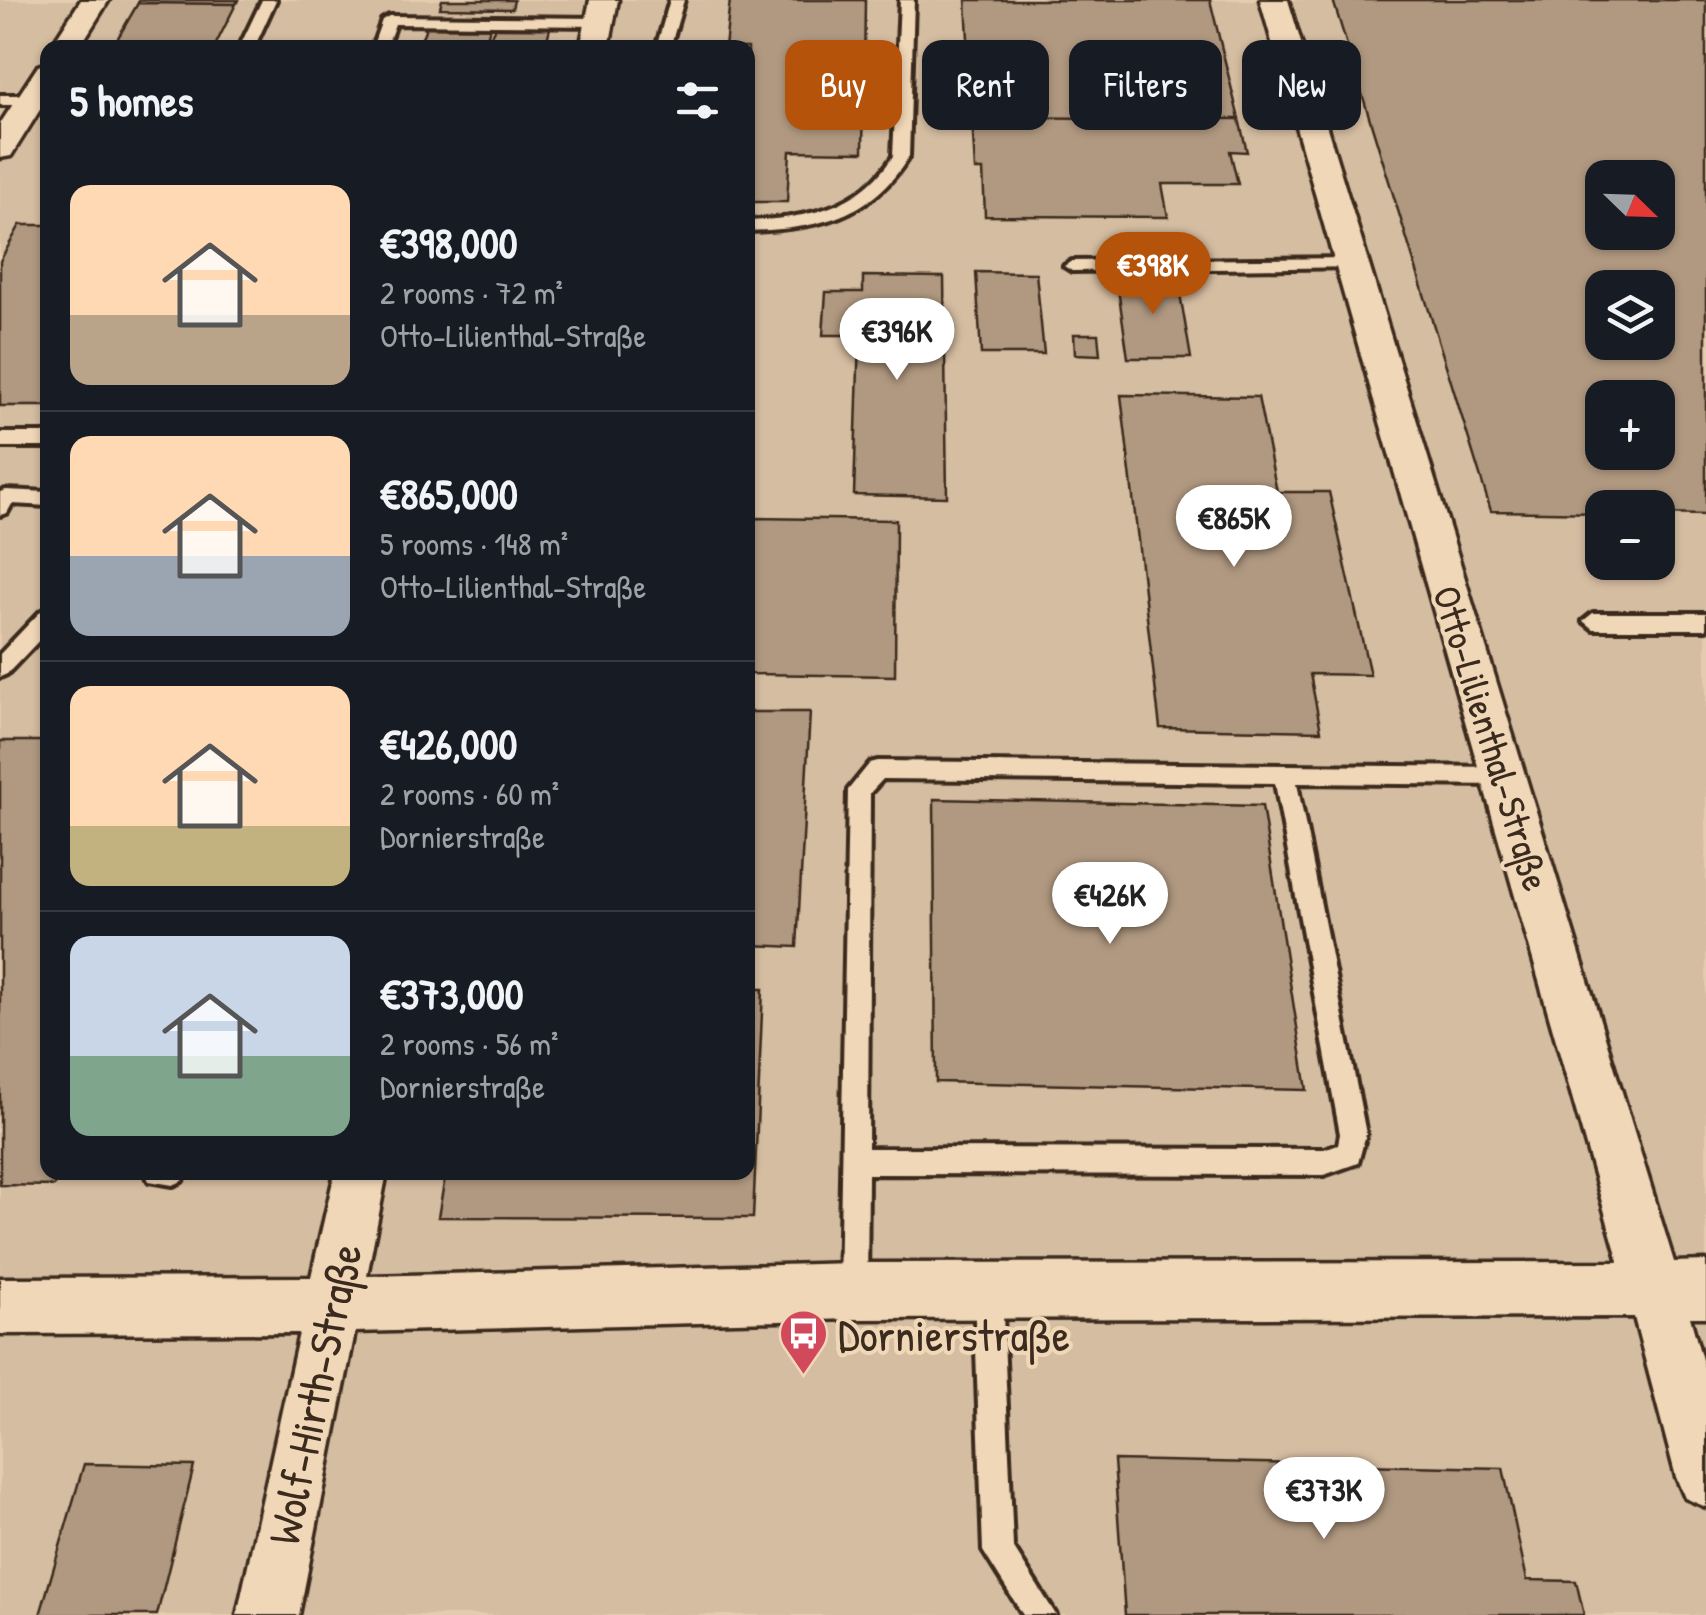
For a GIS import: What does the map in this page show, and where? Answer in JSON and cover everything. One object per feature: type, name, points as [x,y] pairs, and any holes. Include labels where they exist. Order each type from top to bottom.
[{"type":"street","points":[[69,40],[95,0]]},
{"type":"street","name":"Otto-Lilienthal-Straße","points":[[1274,0],[1503,776],[1680,1289],[1706,1476]]},
{"type":"street","points":[[0,149],[14,100],[40,79]]},
{"type":"street","name":"Wolf-Hirth-Straße","points":[[268,1615],[359,1180]]},
{"type":"street","points":[[0,1306],[333,1306],[853,1291],[1680,1289]]},
{"type":"lane","points":[[250,40],[269,0]]},
{"type":"lane","points":[[665,40],[677,0]]},
{"type":"lane","points":[[755,225],[816,221],[843,210],[892,175],[901,156],[907,0]]},
{"type":"lane","points":[[382,40],[389,20],[600,23]]},
{"type":"lane","points":[[1072,266],[1351,263]]},
{"type":"lane","points":[[0,440],[40,440]]},
{"type":"lane","points":[[2,501],[40,499]]},
{"type":"lane","points":[[1593,621],[1706,621]]},
{"type":"lane","points":[[0,668],[40,626]]},
{"type":"lane","points":[[853,1291],[858,790],[878,770],[1503,776]]},
{"type":"lane","points":[[855,1161],[1324,1162],[1349,1154],[1352,1134],[1284,774]]},
{"type":"lane","points":[[988,1290],[998,1551],[1042,1615]]},
{"type":"shaded area","points":[[0,0],[1706,0],[1706,1615],[0,1615]]},
{"type":"building","points":[[238,0],[236,4],[138,3]]},
{"type":"building","points":[[442,0],[514,0],[512,9],[440,8]]},
{"type":"building","points":[[730,0],[865,0],[864,40],[785,40],[785,130],[863,130],[863,152],[790,151],[787,202],[755,202],[755,40],[726,40]]},
{"type":"building","points":[[966,0],[1210,0],[1220,40],[1069,40],[1069,118],[1049,118],[1049,40],[968,40]]},
{"type":"building","points":[[1333,0],[1706,0],[1706,515],[1675,514],[1675,490],[1585,490],[1585,513],[1491,511],[1361,91],[1361,40],[1345,40]]},
{"type":"building","points":[[138,3],[236,4],[218,40],[117,40]]},
{"type":"building","points":[[426,27],[490,27],[486,40],[421,40]]},
{"type":"building","points":[[495,28],[550,28],[547,40],[488,40]]},
{"type":"building","points":[[1222,49],[1239,119],[1222,119]]},
{"type":"building","points":[[1049,118],[1069,118],[1069,130],[1222,130],[1222,119],[1239,119],[1247,152],[1230,151],[1238,184],[1162,184],[1168,217],[985,216],[983,170],[975,170],[973,130],[1049,130]]},
{"type":"building","points":[[20,225],[40,225],[40,406],[0,406],[0,261]]},
{"type":"building","points":[[976,272],[1036,273],[1044,354],[981,354]]},
{"type":"building","points":[[1116,275],[1177,276],[1191,358],[1128,358]]},
{"type":"building","points":[[863,276],[944,277],[947,497],[854,495],[859,335],[823,335],[826,292],[863,292]]},
{"type":"building","points":[[1074,334],[1098,334],[1100,355],[1075,354]]},
{"type":"building","points":[[1121,395],[1258,397],[1277,492],[1329,492],[1370,675],[1310,674],[1321,731],[1160,728]]},
{"type":"building","points":[[755,518],[896,520],[895,676],[755,674]]},
{"type":"building","points":[[755,712],[810,712],[797,947],[755,945]]},
{"type":"building","points":[[0,741],[40,741],[40,1180],[56,1180],[54,1186],[0,1185]]},
{"type":"building","points":[[934,799],[1262,806],[1307,1090],[936,1082]]},
{"type":"building","points":[[755,989],[763,989],[755,1172]]},
{"type":"building","points":[[445,1180],[755,1180],[753,1218],[438,1217]]},
{"type":"building","points":[[1114,1460],[1503,1468],[1527,1580],[1576,1581],[1584,1615],[1125,1615]]},
{"type":"building","points":[[84,1464],[194,1466],[157,1615],[40,1615]]},
{"type":"place","name":"Dornierstraße","points":[[803,1376]]}]
